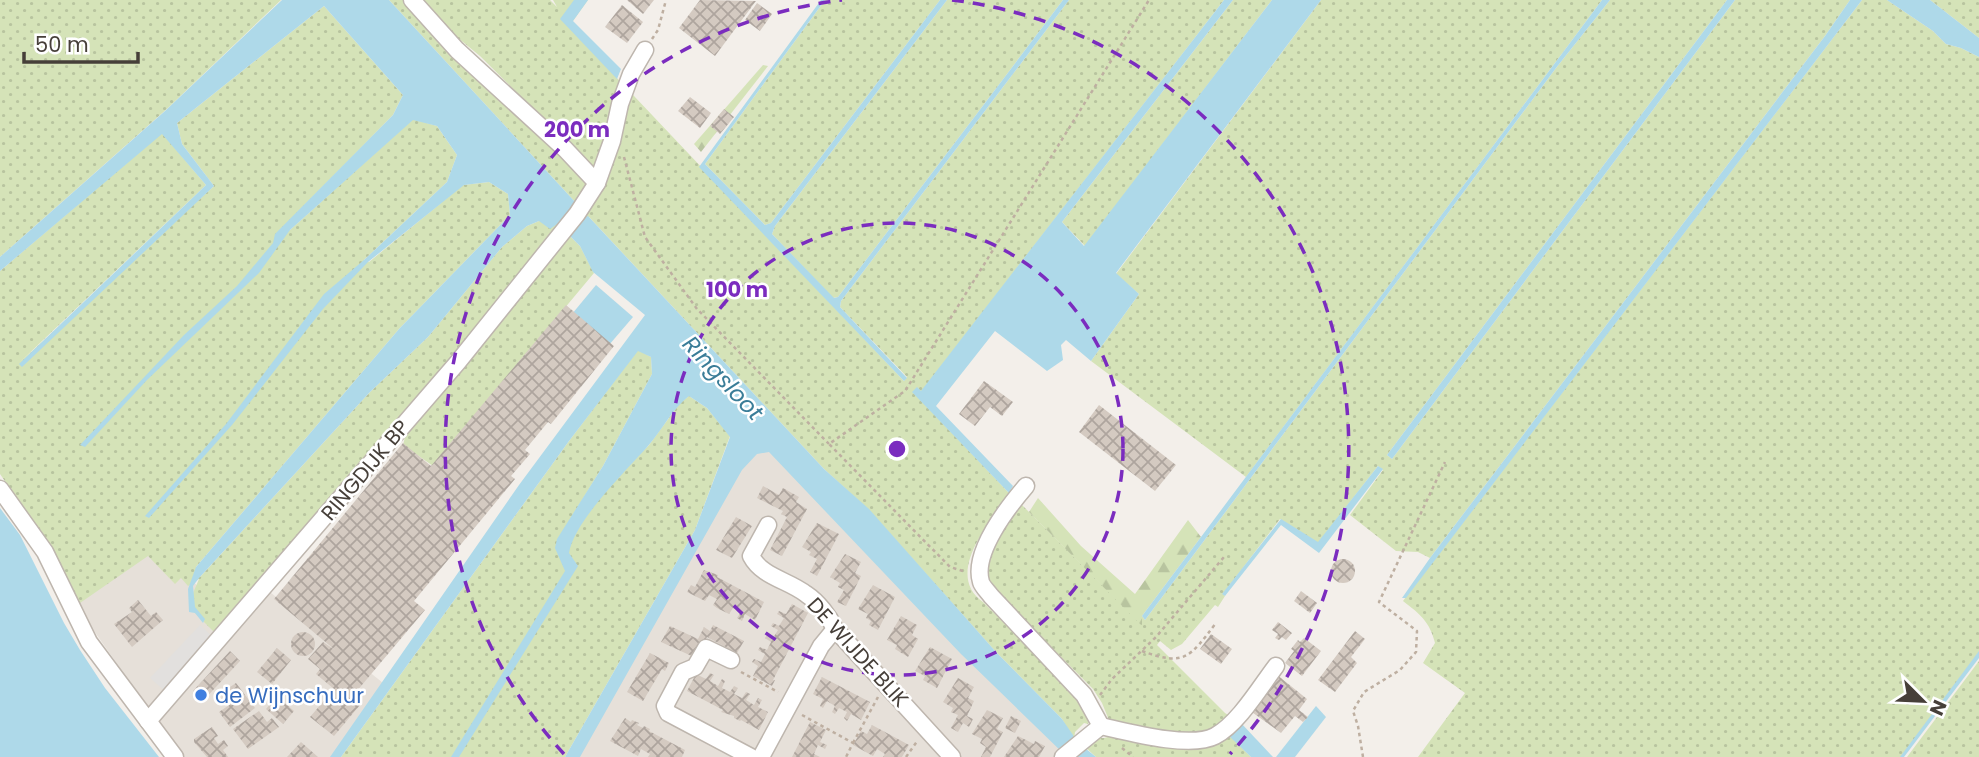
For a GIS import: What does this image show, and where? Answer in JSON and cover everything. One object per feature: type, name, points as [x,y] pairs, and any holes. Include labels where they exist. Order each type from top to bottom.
[{"type":"street","points":[[412,0],[457,50],[565,149],[597,183]]},
{"type":"street","name":"RINGDIJK BP","points":[[148,722],[458,362],[573,219],[597,183],[612,141],[620,104],[631,74],[645,50]]},
{"type":"street","points":[[1026,486],[990,538],[981,559],[981,582],[1084,695],[1101,726],[1150,738],[1190,740],[1214,737],[1233,722],[1276,666]]},
{"type":"street","points":[[0,489],[46,552],[89,642],[175,757]]},
{"type":"street","name":"DE WIJDE BLIK","points":[[768,525],[751,556],[756,566],[807,594],[830,619],[835,629],[951,757]]},
{"type":"street","points":[[761,757],[821,646],[835,629]]},
{"type":"street","points":[[731,660],[706,648],[695,667],[683,672],[665,706],[668,713],[751,757]]},
{"type":"street","points":[[1063,757],[1101,726]]},
{"type":"path","points":[[645,50],[658,30],[666,0]]},
{"type":"path","points":[[829,444],[905,391],[1149,0]]},
{"type":"path","points":[[612,141],[620,144],[645,237],[697,309],[950,567],[966,572],[981,582]]},
{"type":"path","points":[[1363,757],[1353,712],[1364,692],[1400,670],[1416,652],[1417,631],[1379,602],[1445,462]]},
{"type":"path","points":[[1090,706],[1224,557]]},
{"type":"path","points":[[1142,651],[1173,661],[1194,652],[1216,623]]},
{"type":"path","points":[[731,660],[732,667],[853,743]]},
{"type":"path","points":[[846,757],[886,684]]},
{"type":"path","points":[[906,757],[926,729]]},
{"type":"shaded area","points":[[759,437],[1072,757],[577,757]]},
{"type":"shaded area","points":[[161,545],[200,589],[260,584],[388,687],[338,757],[182,757],[76,605]]},
{"type":"shaded area","points":[[200,625],[215,639],[166,692],[150,678]]},
{"type":"green space","points":[[0,0],[281,0],[168,108],[0,257]]},
{"type":"green space","points":[[389,0],[408,0],[587,180],[576,203]]},
{"type":"green space","points":[[417,0],[550,0],[557,7],[553,0],[588,0],[570,25],[563,21],[904,381],[907,377],[840,307],[841,301],[1069,0],[1224,0],[921,392],[913,392],[1009,493],[974,548],[968,577],[972,590],[1084,702],[1091,714],[1088,724],[1084,723],[1075,732],[1074,740],[1062,719],[996,652],[869,510],[824,469],[589,217],[580,220],[606,177],[591,166],[480,56],[436,20]]},
{"type":"green space","points":[[825,0],[940,0],[771,223],[765,225],[705,164]]},
{"type":"green space","points":[[947,0],[1063,0],[838,297],[833,298],[772,234],[775,226]]},
{"type":"green space","points":[[1233,0],[1272,0],[1085,246],[1062,222]]},
{"type":"green space","points":[[1321,0],[1602,0],[1246,477],[1091,361],[1139,294],[1116,274]]},
{"type":"green space","points":[[1610,0],[1727,0],[1387,455],[1392,459],[1735,0],[1850,0],[1430,558],[1418,552],[1396,551],[1350,515],[1383,470],[1378,466],[1318,543],[1280,519],[1223,594],[1225,596],[1218,607],[1215,605],[1182,644],[1171,650],[1160,641],[1157,645],[1225,713],[1241,723],[1230,736],[1251,757],[1096,757],[1084,746],[1094,738],[1115,735],[1102,703],[1093,689],[991,587],[988,574],[990,552],[1006,523],[1020,503],[1142,625],[1142,616],[1145,620],[1556,68]]},
{"type":"green space","points":[[1862,0],[1887,0],[1933,31],[1946,44],[1979,57],[1979,652],[1901,757],[1418,757],[1465,693],[1423,663],[1435,643],[1433,636],[1424,619],[1403,601]]},
{"type":"green space","points":[[1930,0],[1979,0],[1979,38]]},
{"type":"green space","points":[[324,6],[403,95],[393,115],[277,233],[290,230],[413,119],[437,126],[457,155],[447,182],[364,260],[369,262],[463,185],[489,182],[508,194],[510,215],[399,329],[196,567],[200,577],[369,393],[428,337],[502,247],[527,226],[539,221],[568,217],[221,639],[191,609],[190,600],[199,579],[188,586],[181,578],[175,584],[148,556],[80,603],[38,529],[0,474],[0,271],[162,133],[206,185],[19,363],[214,186],[182,144],[177,123]]},
{"type":"green space","points":[[763,65],[768,66],[701,152],[694,144]]},
{"type":"green space","points":[[576,225],[570,236],[580,246],[594,273],[433,466],[403,445],[407,429]]},
{"type":"green space","points":[[638,350],[651,357],[652,374],[603,466],[558,539],[649,445],[680,403],[689,396],[707,408],[730,436],[695,530],[565,757],[341,757],[569,441]]},
{"type":"green space","points":[[1038,498],[1081,546],[1135,594],[1188,520],[1201,537],[1142,616],[1142,626],[1029,512]]},
{"type":"green space","points":[[1979,661],[1979,757],[1907,757]]},
{"type":"water","name":"Ringsloot","points":[[282,0],[389,0],[576,203],[580,220],[588,216],[824,469],[869,509],[996,652],[1062,719],[1075,740],[1096,757],[1065,755],[961,654],[769,452],[757,454],[742,470],[580,757],[565,757],[695,530],[730,437],[707,408],[689,396],[580,526],[569,553],[578,566],[459,757],[451,757],[565,571],[555,548],[557,539],[603,466],[652,374],[651,357],[638,351],[569,441],[341,757],[330,757],[519,485],[645,315],[593,272],[580,246],[570,236],[575,225],[567,217],[550,229],[539,221],[527,226],[502,247],[428,337],[369,393],[199,578],[193,586],[195,607],[205,619],[203,623],[195,613],[189,612],[188,589],[196,567],[399,329],[510,215],[508,194],[489,182],[464,185],[368,262],[323,309],[232,425],[149,518],[145,516],[226,424],[324,294],[447,182],[457,155],[437,126],[413,120],[290,230],[259,273],[147,380],[85,447],[80,445],[184,335],[237,286],[273,243],[275,234],[393,115],[403,95],[324,6],[177,123],[182,144],[214,186],[22,367],[19,364],[206,185],[162,134],[0,271],[0,257],[165,111]]},
{"type":"water","points":[[574,0],[588,0],[573,21],[621,69],[617,79],[560,19]]},
{"type":"water","points":[[821,0],[825,0],[705,164],[765,225],[771,223],[940,0],[947,0],[775,226],[772,234],[834,298],[838,297],[1063,0],[1069,0],[841,301],[840,307],[907,378],[904,381],[699,167]]},
{"type":"water","points":[[1224,0],[1233,0],[1062,222],[1084,246],[1272,0],[1321,0],[1116,273],[1139,294],[1091,361],[1066,340],[1061,345],[1063,360],[1047,371],[995,331],[936,406],[1013,486],[1009,493],[912,392],[917,387],[921,391]]},
{"type":"water","points":[[1602,0],[1610,0],[1556,68],[1145,620],[1142,616]]},
{"type":"water","points":[[1727,0],[1735,0],[1392,459],[1387,455]]},
{"type":"water","points":[[1850,0],[1862,0],[1406,598],[1402,598],[1825,36]]},
{"type":"water","points":[[1887,0],[1930,0],[1979,38],[1979,57],[1946,44],[1933,31]]},
{"type":"water","points":[[596,285],[633,317],[609,345],[572,314]]},
{"type":"water","points":[[1378,466],[1383,469],[1319,553],[1281,525],[1225,596],[1222,594],[1281,519],[1318,542]]},
{"type":"water","points":[[0,508],[20,535],[80,650],[105,688],[159,757],[0,757]]},
{"type":"water","points":[[1979,651],[1979,658],[1904,757],[1900,757]]},
{"type":"water","points":[[1316,706],[1326,717],[1295,757],[1276,757]]},
{"type":"water","points":[[1241,723],[1273,757],[1251,757],[1229,736]]},
{"type":"building","points":[[627,0],[654,0],[643,14]]},
{"type":"building","points":[[700,0],[756,1],[715,56],[679,28]]},
{"type":"building","points":[[757,3],[772,14],[760,31],[745,20]]},
{"type":"building","points":[[622,5],[643,22],[627,43],[605,27]]},
{"type":"building","points":[[690,97],[711,113],[700,128],[678,111]]},
{"type":"building","points":[[724,109],[734,117],[720,134],[710,126]]},
{"type":"building","points":[[566,305],[614,346],[551,424],[548,422],[525,450],[530,454],[511,476],[515,479],[414,601],[425,610],[351,698],[360,705],[334,736],[310,717],[334,689],[316,674],[320,669],[308,659],[323,642],[335,650],[274,599],[403,443],[431,466]]},
{"type":"building","points":[[984,381],[1013,402],[1002,416],[990,407],[975,426],[959,414]]},
{"type":"building","points":[[1099,405],[1176,465],[1155,491],[1079,432]]},
{"type":"building","points":[[763,486],[779,495],[783,488],[799,497],[796,502],[807,509],[782,556],[770,550],[787,517],[781,514],[783,511],[757,498]]},
{"type":"building","points":[[736,517],[752,526],[732,558],[716,550]]},
{"type":"building","points":[[817,523],[839,534],[817,576],[810,572],[817,559],[802,547]]},
{"type":"building","points":[[845,554],[861,562],[855,573],[861,576],[846,606],[837,602],[844,590],[838,587],[840,583],[830,577]]},
{"type":"building","points":[[1343,559],[1352,562],[1355,571],[1352,580],[1343,583],[1334,580],[1331,571],[1334,562]]},
{"type":"building","points":[[704,570],[718,575],[717,577],[764,602],[755,620],[745,614],[742,621],[737,618],[741,612],[733,608],[729,614],[713,605],[717,599],[709,595],[705,601],[687,592],[691,585],[695,587]]},
{"type":"building","points":[[873,585],[895,597],[878,630],[869,625],[871,621],[866,618],[868,614],[858,609]]},
{"type":"building","points":[[1301,591],[1317,603],[1310,613],[1294,601]]},
{"type":"building","points":[[138,600],[151,616],[156,612],[163,620],[132,647],[114,624],[132,612],[129,608]]},
{"type":"building","points":[[792,604],[808,613],[772,686],[753,676],[758,666],[752,662],[754,659],[761,662],[765,654],[758,650],[760,647],[767,650],[771,642],[765,638],[767,635],[773,638],[778,630],[771,626],[773,623],[779,626],[784,618],[777,614],[779,611],[786,614]]},
{"type":"building","points":[[901,616],[917,625],[912,635],[918,639],[908,657],[895,649],[897,645],[887,640]]},
{"type":"building","points":[[1278,622],[1292,633],[1286,640],[1282,637],[1279,640],[1275,638],[1278,634],[1272,630]]},
{"type":"building","points":[[713,625],[744,641],[737,653],[707,637],[696,658],[661,642],[670,626],[698,639],[704,627],[710,631]]},
{"type":"building","points":[[1355,631],[1365,639],[1351,657],[1357,663],[1335,692],[1318,680]]},
{"type":"building","points":[[303,632],[314,639],[315,644],[308,655],[303,656],[292,649],[291,644],[298,633]]},
{"type":"building","points":[[1211,634],[1232,649],[1221,664],[1200,649]]},
{"type":"building","points":[[1304,638],[1321,651],[1302,676],[1285,663],[1294,651],[1291,649],[1298,640],[1300,642]]},
{"type":"building","points":[[930,647],[952,659],[937,688],[923,680],[925,676],[915,671]]},
{"type":"building","points":[[277,648],[291,660],[272,684],[257,672]]},
{"type":"building","points":[[230,651],[240,661],[203,701],[193,691]]},
{"type":"building","points":[[650,653],[669,663],[665,671],[662,669],[643,701],[627,692]]},
{"type":"building","points":[[710,673],[714,675],[710,681],[718,686],[722,679],[725,681],[722,688],[730,692],[734,686],[738,688],[734,694],[742,698],[746,692],[750,694],[746,700],[754,705],[758,698],[762,700],[758,707],[768,712],[759,730],[721,712],[723,710],[687,691],[696,674],[706,679]]},
{"type":"building","points":[[1276,674],[1307,699],[1299,710],[1308,717],[1303,722],[1295,716],[1281,733],[1249,710]]},
{"type":"building","points":[[822,677],[870,702],[861,720],[851,714],[847,721],[844,718],[847,712],[839,708],[835,714],[832,712],[835,706],[827,701],[823,708],[820,706],[823,699],[813,694]]},
{"type":"building","points":[[958,678],[974,687],[968,698],[974,701],[967,716],[973,719],[969,727],[963,723],[958,732],[951,728],[958,715],[951,712],[953,708],[943,702]]},
{"type":"building","points":[[236,683],[255,708],[230,727],[219,712],[235,701],[227,689]]},
{"type":"building","points":[[277,696],[294,711],[283,724],[266,709]]},
{"type":"building","points":[[987,710],[1003,718],[997,729],[1003,732],[990,757],[981,757],[986,747],[980,743],[982,739],[972,734]]},
{"type":"building","points":[[259,711],[267,722],[272,718],[279,727],[248,749],[233,729]]},
{"type":"building","points":[[1011,716],[1021,721],[1015,733],[1005,728]]},
{"type":"building","points":[[625,718],[639,723],[637,725],[650,729],[649,731],[685,750],[682,757],[648,757],[650,754],[641,749],[638,756],[610,741]]},
{"type":"building","points":[[810,722],[826,730],[820,742],[827,745],[825,749],[818,745],[814,754],[820,757],[792,757]]},
{"type":"building","points":[[872,725],[909,745],[902,757],[883,757],[885,754],[877,749],[873,756],[853,745],[861,731],[867,734]]},
{"type":"building","points":[[212,727],[218,736],[214,738],[218,744],[224,740],[228,746],[223,750],[228,757],[207,757],[194,742],[194,739]]},
{"type":"building","points":[[1018,736],[1045,746],[1039,757],[1004,757]]},
{"type":"building","points":[[301,742],[318,757],[287,757]]},
{"type":"place","name":"de Wijnschuur","points":[[201,695]]}]
